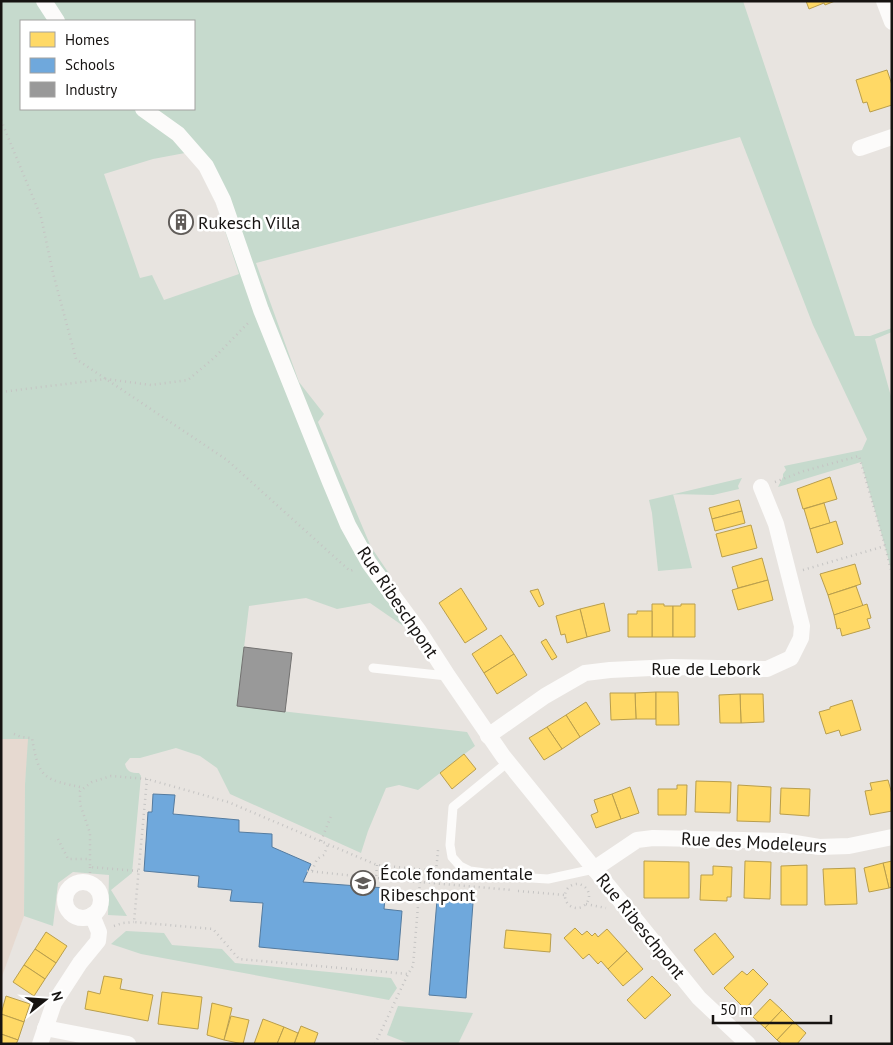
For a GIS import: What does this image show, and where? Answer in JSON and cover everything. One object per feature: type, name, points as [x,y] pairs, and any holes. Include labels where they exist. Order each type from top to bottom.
[{"type":"street","points":[[44,1],[56,20]]},
{"type":"street","points":[[884,1],[892,22]]},
{"type":"street","name":"Rue Ribeschpont","points":[[144,110],[178,134],[206,166],[223,200],[261,310],[348,525],[369,563],[419,631],[488,736],[508,762],[698,998],[748,1044]]},
{"type":"street","points":[[860,148],[892,137]]},
{"type":"street","name":"Rue de Lebork","points":[[488,736],[545,696],[585,674],[610,670],[672,666],[767,668],[791,658],[802,638],[802,626],[776,524],[761,487]]},
{"type":"street","name":"Rue des Modeleurs","points":[[594,869],[637,840],[653,838],[783,840],[819,847],[849,846],[892,837]]},
{"type":"street","points":[[90,875],[98,890],[101,901],[97,911],[92,915],[81,918],[70,912],[65,901],[65,895],[72,885],[90,875]]},
{"type":"street","points":[[40,1044],[54,1002],[80,963],[98,941],[99,932],[92,915]]},
{"type":"street","points":[[45,1028],[128,1044]]},
{"type":"lane","points":[[373,668],[448,676]]},
{"type":"lane","points":[[508,762],[452,807],[450,846],[452,857],[460,866],[470,871],[515,877],[548,879],[594,869]]},
{"type":"path","points":[[1,120],[41,217],[53,273],[76,359],[228,460],[350,571]]},
{"type":"path","points":[[1,392],[106,379],[151,385],[188,380],[215,357],[261,310]]},
{"type":"path","points":[[761,487],[804,471],[859,456],[892,574]]},
{"type":"path","points":[[789,574],[885,546]]},
{"type":"path","points":[[14,734],[32,738],[35,756],[41,773],[52,781],[84,788]]},
{"type":"path","points":[[138,871],[90,875],[90,833],[80,804],[80,792],[92,782],[111,776],[147,779],[228,802],[377,865],[436,871],[435,884]]},
{"type":"path","points":[[134,922],[147,779]]},
{"type":"path","points":[[321,841],[331,816]]},
{"type":"path","points":[[58,839],[68,859],[90,858]]},
{"type":"path","points":[[312,871],[316,859],[324,854],[328,844]]},
{"type":"path","points":[[376,878],[377,865]]},
{"type":"path","points":[[307,871],[565,895]]},
{"type":"path","points":[[375,1044],[413,966],[420,882]]},
{"type":"path","points":[[578,884],[587,890],[589,897],[583,907],[576,908],[569,905],[565,895],[568,888],[578,884]]},
{"type":"path","points":[[99,932],[123,923],[134,922],[213,929],[239,959],[408,974]]},
{"type":"shaded area","points":[[1,739],[29,739],[25,784],[24,916],[1,979]]},
{"type":"green space","points":[[1,1],[743,1],[855,336],[870,336],[892,328],[892,332],[875,339],[892,400],[892,574],[861,462],[778,487],[786,470],[784,466],[862,450],[867,439],[813,325],[740,137],[256,263],[299,382],[324,414],[318,422],[371,547],[390,575],[377,583],[412,632],[370,603],[337,609],[306,598],[249,606],[237,706],[467,732],[475,746],[418,790],[399,785],[386,788],[361,853],[230,794],[217,768],[200,756],[176,748],[140,758],[130,758],[125,764],[127,769],[139,773],[141,776],[132,873],[111,890],[127,916],[108,915],[109,875],[73,872],[58,883],[53,926],[24,916],[25,784],[28,739],[1,739]],"holes":[[[185,153],[200,170],[216,203],[239,274],[164,300],[152,275],[140,278],[104,174],[153,159]]]},
{"type":"green space","points":[[742,478],[738,486],[739,489],[713,495],[674,494]]},
{"type":"green space","points":[[673,494],[692,568],[658,571],[649,500]]},
{"type":"green space","points":[[126,931],[164,933],[172,945],[222,949],[235,963],[391,978],[397,988],[389,1000],[141,954],[111,944]]},
{"type":"green space","points":[[398,1006],[473,1013],[458,1044],[410,1044],[387,1035]]},
{"type":"building: Homes","points":[[806,1],[835,1],[809,9]]},
{"type":"building: Homes","points":[[887,70],[892,85],[892,105],[870,112],[867,102],[863,103],[856,80]]},
{"type":"building: Homes","name":"Rukesch Villa","points":[[185,210],[191,229],[177,233],[172,214]]},
{"type":"building: Homes","points":[[830,477],[837,499],[803,509],[797,489]]},
{"type":"building: Homes","points":[[739,500],[742,511],[712,519],[709,508]]},
{"type":"building: Homes","points":[[824,503],[830,523],[810,529],[804,509]]},
{"type":"building: Homes","points":[[742,511],[745,523],[715,531],[712,519]]},
{"type":"building: Homes","points":[[836,521],[843,544],[817,553],[810,529]]},
{"type":"building: Homes","points":[[751,525],[757,548],[722,557],[716,534]]},
{"type":"building: Homes","points":[[762,558],[768,580],[738,588],[732,567]]},
{"type":"building: Homes","points":[[855,564],[861,584],[828,595],[820,574]]},
{"type":"building: Homes","points":[[768,580],[773,600],[738,610],[732,590]]},
{"type":"building: Homes","points":[[856,586],[863,606],[834,615],[828,595]]},
{"type":"building: Homes","points":[[461,588],[487,629],[465,643],[439,603]]},
{"type":"building: Homes","points":[[538,589],[544,604],[539,607],[530,591]]},
{"type":"building: Homes","points":[[604,603],[610,631],[587,637],[580,609]]},
{"type":"building: Homes","points":[[652,604],[673,606],[673,637],[652,637]]},
{"type":"building: Homes","points":[[681,604],[695,604],[695,637],[673,637],[673,606],[681,606]]},
{"type":"building: Homes","points":[[867,604],[871,618],[867,619],[870,628],[842,636],[840,628],[837,629],[834,615]]},
{"type":"building: Homes","points":[[580,609],[587,637],[567,643],[565,634],[561,635],[556,616]]},
{"type":"building: Homes","points":[[637,611],[652,611],[652,637],[628,637],[628,614],[637,614]]},
{"type":"building: Homes","points":[[501,635],[514,654],[484,673],[472,654]]},
{"type":"building: Homes","points":[[546,639],[557,657],[552,660],[541,642]]},
{"type":"building: Homes","points":[[514,654],[527,675],[497,694],[484,673]]},
{"type":"building: Homes","points":[[656,692],[656,719],[636,719],[635,693]]},
{"type":"building: Homes","points":[[656,692],[678,692],[679,725],[656,725]]},
{"type":"building: Homes","points":[[610,693],[635,693],[636,719],[611,720]]},
{"type":"building: Homes","points":[[740,694],[763,694],[764,722],[741,723]]},
{"type":"building: Homes","points":[[740,694],[741,723],[720,723],[719,695]]},
{"type":"building: Homes","points":[[852,700],[861,730],[841,736],[839,730],[826,734],[819,712]]},
{"type":"building: Homes","points":[[586,702],[600,724],[580,737],[566,715]]},
{"type":"building: Homes","points":[[566,715],[580,737],[562,749],[547,727]]},
{"type":"building: Homes","points":[[547,727],[562,749],[544,760],[529,738]]},
{"type":"building: Homes","points":[[464,754],[476,769],[452,789],[440,773]]},
{"type":"building: Homes","points":[[888,780],[892,794],[892,811],[870,815],[865,791],[872,790],[870,783]]},
{"type":"building: Homes","points":[[696,781],[731,782],[730,813],[695,812]]},
{"type":"building: Homes","points":[[677,785],[687,785],[686,815],[658,815],[658,789],[677,789]]},
{"type":"building: Homes","points":[[738,785],[771,787],[770,822],[737,821]]},
{"type":"building: Homes","points":[[630,787],[639,813],[621,819],[612,794]]},
{"type":"building: Homes","points":[[781,788],[810,789],[809,816],[780,814]]},
{"type":"building: Homes","points":[[612,794],[621,819],[596,828],[591,815],[598,812],[594,800]]},
{"type":"building: Homes","points":[[644,861],[689,862],[689,898],[644,898]]},
{"type":"building: Homes","points":[[745,861],[771,862],[770,899],[744,898]]},
{"type":"building: Homes","points":[[892,861],[892,887],[889,888],[883,863]]},
{"type":"building: Homes","points":[[883,863],[889,888],[869,892],[864,868]]},
{"type":"building: Homes","points":[[807,865],[807,905],[781,905],[781,866]]},
{"type":"building: Homes","points":[[713,866],[732,867],[731,897],[727,897],[727,901],[700,900],[701,875],[713,875]]},
{"type":"building: Homes","points":[[855,868],[857,904],[825,905],[823,869]]},
{"type":"building: Homes","points":[[575,928],[582,935],[587,931],[592,936],[595,933],[598,937],[607,929],[627,951],[608,969],[601,961],[598,964],[589,954],[583,959],[564,938]]},
{"type":"building: Homes","points":[[506,930],[551,934],[550,952],[504,948]]},
{"type":"building: Homes","points":[[46,932],[67,946],[56,963],[35,949]]},
{"type":"building: Homes","points":[[715,933],[734,957],[713,975],[694,950]]},
{"type":"building: Homes","points":[[35,949],[56,963],[45,979],[24,965]]},
{"type":"building: Homes","points":[[627,951],[643,969],[623,986],[608,969]]},
{"type":"building: Homes","points":[[24,965],[45,979],[34,996],[13,982]]},
{"type":"building: Homes","points":[[753,969],[768,984],[745,1009],[724,988],[742,971],[747,975]]},
{"type":"building: Homes","points":[[104,976],[122,979],[120,989],[153,995],[148,1021],[85,1009],[88,991],[100,994]]},
{"type":"building: Homes","points":[[652,976],[671,995],[645,1019],[627,1000]]},
{"type":"building: Homes","points":[[162,992],[202,997],[198,1029],[158,1024]]},
{"type":"building: Homes","points":[[6,996],[30,1004],[24,1022],[1,1014]]},
{"type":"building: Homes","points":[[770,999],[782,1010],[765,1028],[753,1017]]},
{"type":"building: Homes","points":[[212,1003],[232,1008],[224,1040],[207,1035]]},
{"type":"building: Homes","points":[[782,1010],[794,1022],[777,1040],[765,1028]]},
{"type":"building: Homes","points":[[1,1014],[24,1022],[18,1040],[1,1034]]},
{"type":"building: Homes","points":[[231,1016],[249,1020],[243,1044],[224,1040]]},
{"type":"building: Homes","points":[[263,1019],[284,1027],[277,1044],[254,1044]]},
{"type":"building: Homes","points":[[794,1022],[806,1033],[797,1044],[782,1044],[777,1040]]},
{"type":"building: Homes","points":[[301,1026],[318,1033],[314,1044],[294,1044]]},
{"type":"building: Homes","points":[[284,1027],[298,1033],[294,1044],[277,1044]]},
{"type":"building: Homes","points":[[1,1034],[18,1040],[16,1044],[1,1044]]},
{"type":"building: Schools","points":[[153,794],[175,795],[173,814],[239,820],[239,832],[272,834],[272,847],[311,864],[303,882],[386,888],[384,909],[402,911],[398,960],[259,947],[263,903],[230,901],[232,890],[198,887],[199,876],[144,871],[148,812],[152,812]]},
{"type":"building: Schools","points":[[437,900],[473,903],[466,998],[429,995]]},
{"type":"building: Industry","points":[[244,647],[292,653],[285,712],[237,706]]},
{"type":"place","name":"Rukesch Villa","points":[[181,222]]},
{"type":"place","name":"École fondamentale Ribeschpont","points":[[363,883]]}]
